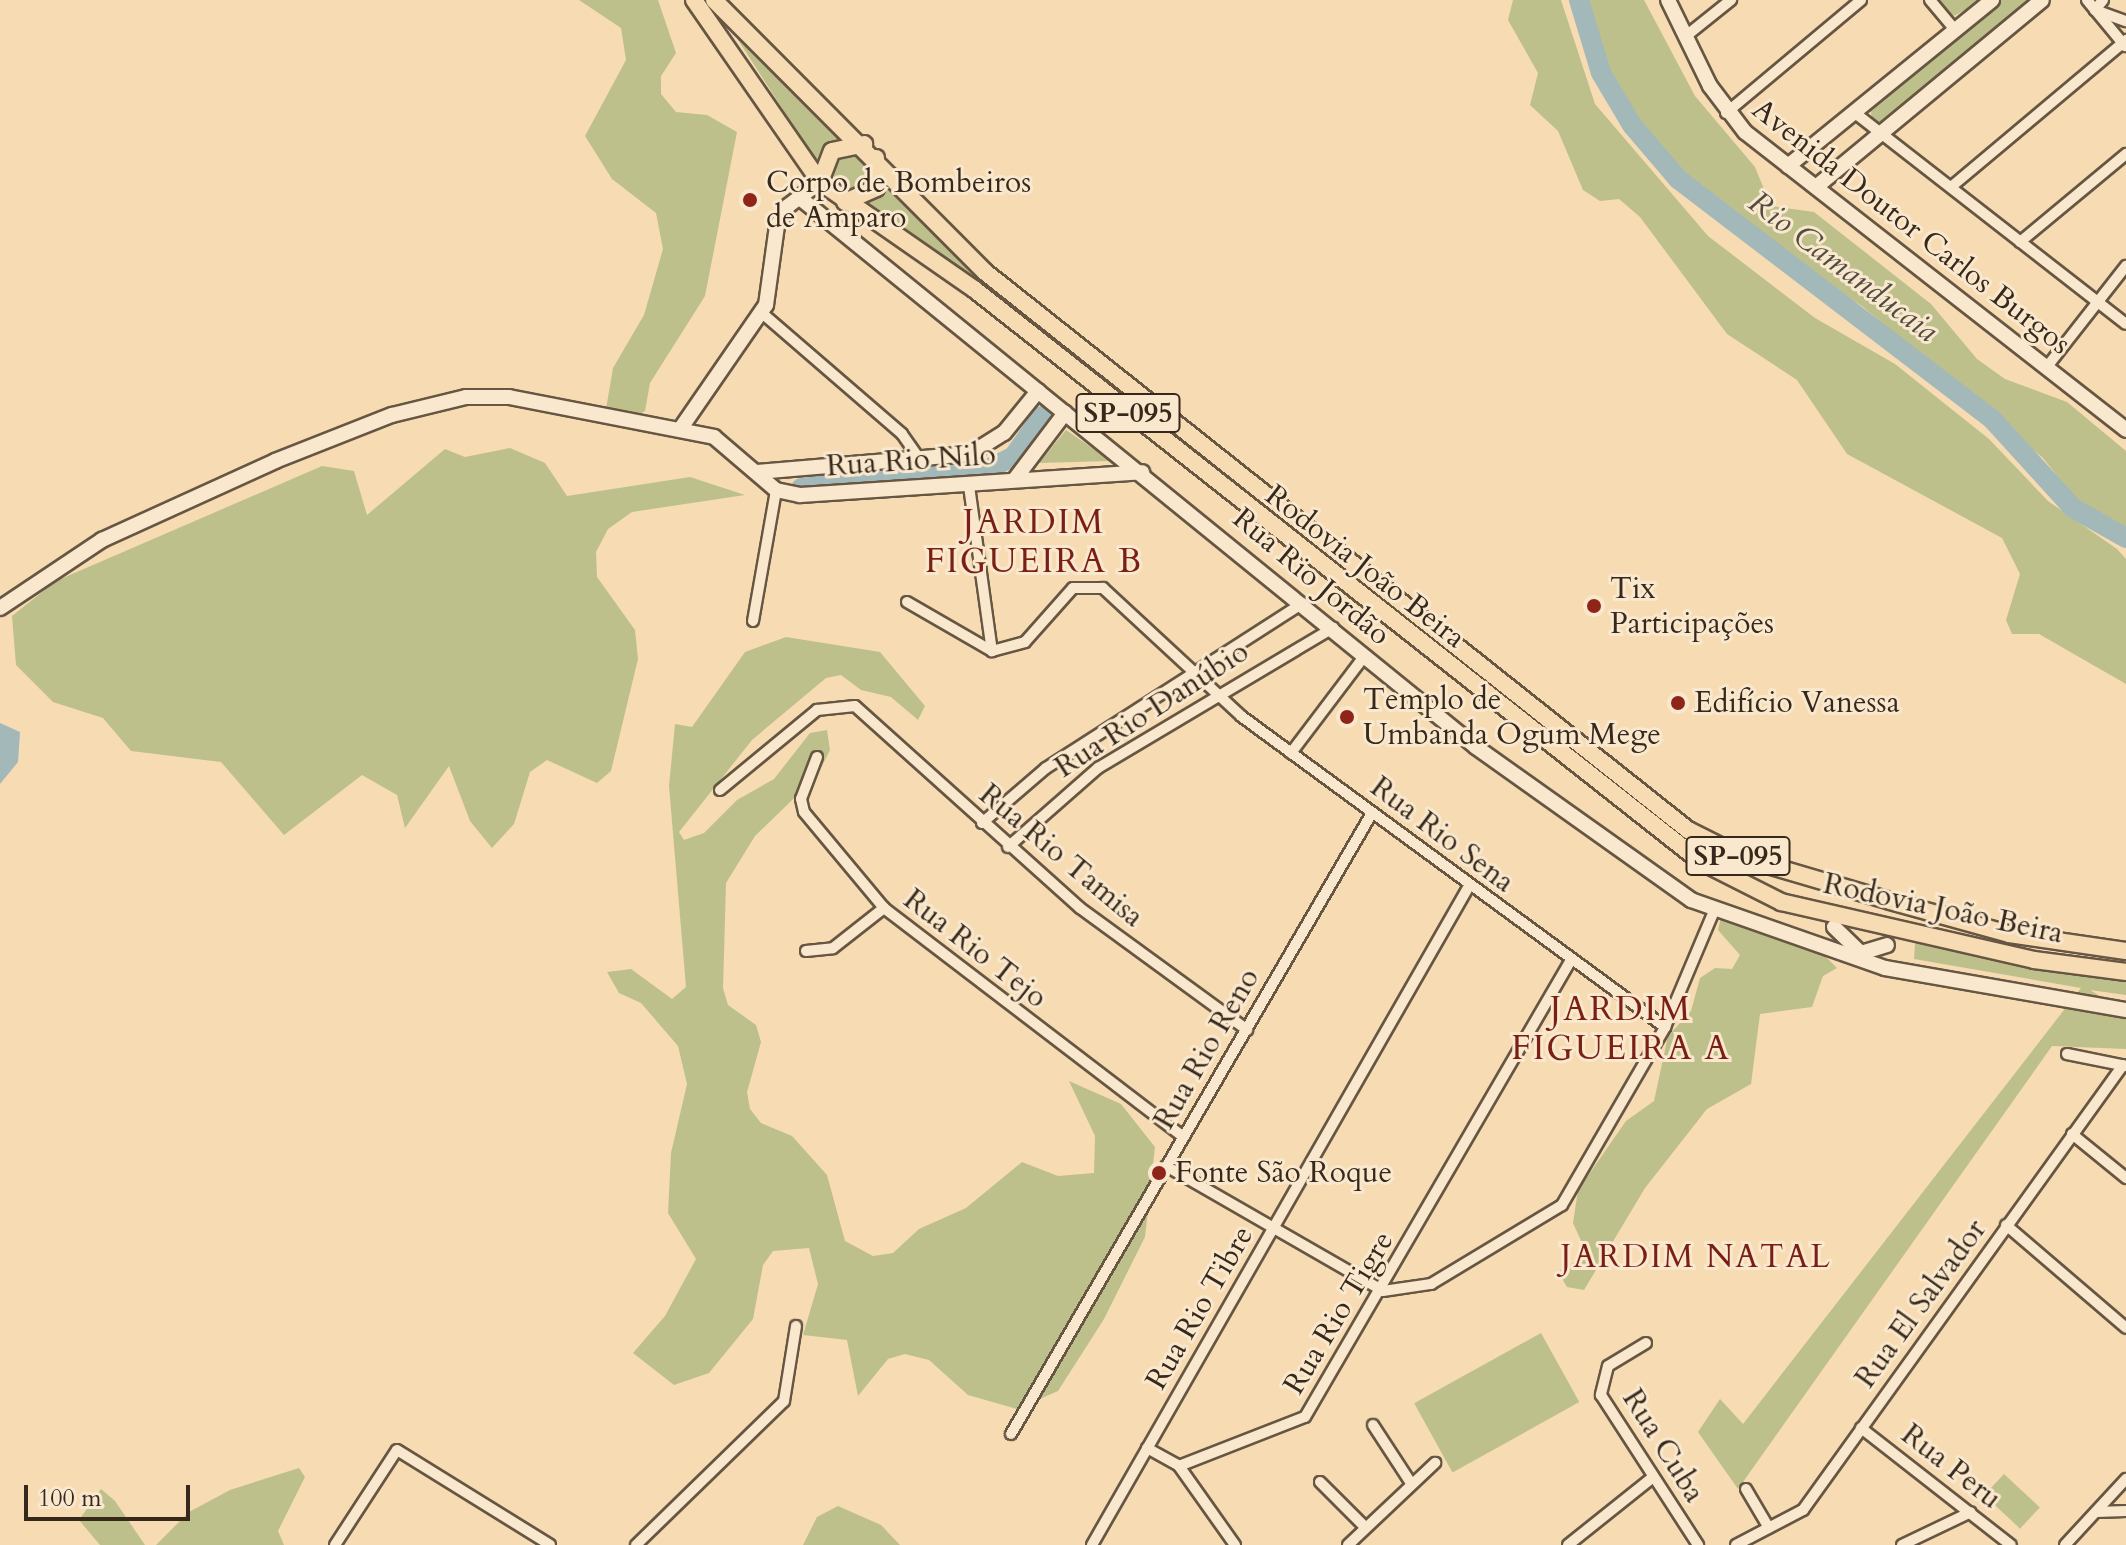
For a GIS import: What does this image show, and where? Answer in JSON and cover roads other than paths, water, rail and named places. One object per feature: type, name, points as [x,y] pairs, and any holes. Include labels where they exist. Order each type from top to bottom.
[{"type":"main road","name":"Rodovia João Beira","points":[[694,0],[820,182],[974,289],[1700,861],[1781,902],[1889,937],[2126,972]]},
{"type":"main road","name":"Rodovia João Beira","points":[[714,0],[870,150],[985,272],[1688,830],[1744,858],[1857,892],[2025,937],[2126,951]]},
{"type":"main road","points":[[820,182],[832,151],[870,150],[876,188],[845,202]]},
{"type":"main road","points":[[1837,922],[1857,892]]},
{"type":"main road","points":[[1889,937],[1890,901]]},
{"type":"street","name":"Avenida Doutor Carlos Burgos","points":[[1668,0],[1726,113],[1788,166],[2126,430]]},
{"type":"street","points":[[1686,36],[1731,0]]},
{"type":"street","points":[[1726,113],[1861,0]]},
{"type":"street","points":[[1930,0],[1955,30]]},
{"type":"street","points":[[1788,166],[1992,0]]},
{"type":"street","points":[[1816,187],[2042,0]]},
{"type":"street","points":[[1951,187],[2125,44],[2087,0]]},
{"type":"street","points":[[2095,10],[2103,0]]},
{"type":"street","points":[[2095,10],[2126,21]]},
{"type":"street","points":[[1855,113],[2126,324]]},
{"type":"street","points":[[2020,242],[2126,154]]},
{"type":"street","points":[[681,428],[762,313],[777,226],[800,198],[820,182]]},
{"type":"street","name":"Rua Rio Jordão","points":[[800,198],[1142,472],[1476,747],[1714,911],[1885,968],[2126,1010]]},
{"type":"street","points":[[2046,368],[2126,266]]},
{"type":"street","points":[[762,313],[902,434],[916,454]]},
{"type":"street","points":[[757,472],[776,473],[916,454],[970,454],[990,445],[1038,391]]},
{"type":"street","points":[[0,608],[102,540],[275,461],[429,404],[509,397],[681,428],[714,437],[776,490]]},
{"type":"street","name":"Rua Rio Nilo","points":[[776,490],[969,486],[1015,479],[1065,413]]},
{"type":"street","points":[[1015,479],[1142,472]]},
{"type":"street","points":[[753,621],[776,490],[776,473]]},
{"type":"street","points":[[969,486],[992,651]]},
{"type":"street","name":"Rua Rio Sena","points":[[992,651],[1025,642],[1073,588],[1087,584],[1103,588],[1198,673],[1217,694],[1291,753],[1665,1027]]},
{"type":"street","points":[[907,602],[992,651]]},
{"type":"street","name":"Rua Rio Danúbio","points":[[982,823],[1046,768],[1303,603]]},
{"type":"street","name":"Rua Rio Danúbio","points":[[1008,847],[1069,788],[1217,694],[1333,628]]},
{"type":"street","points":[[1291,753],[1365,655]]},
{"type":"street","name":"Rua Rio Tamisa","points":[[720,790],[817,710],[855,706],[1008,847],[1247,1030]]},
{"type":"street","name":"Rua Rio Tejo","points":[[817,757],[801,799],[804,812],[884,908],[1183,1137]]},
{"type":"street","name":"Rua Rio Reno","points":[[1011,1434],[1372,813]]},
{"type":"street","name":"Rua Rio Tibre","points":[[1092,1545],[1469,886]]},
{"type":"street","points":[[806,951],[833,948],[884,908]]},
{"type":"street","points":[[1166,1166],[1383,1291],[1431,1284],[1562,1205],[1665,1027],[1714,911]]},
{"type":"street","points":[[1818,945],[1837,922],[1861,953],[1889,937]]},
{"type":"street","points":[[1885,968],[1889,937]]},
{"type":"street","name":"Rua Rio Tigre","points":[[1179,1466],[1305,1417],[1383,1291],[1571,960]]},
{"type":"street","points":[[2067,1054],[2125,1065]]},
{"type":"street","name":"Rua El Salvador","points":[[1736,1545],[1803,1510],[2006,1225],[2125,1065]]},
{"type":"street","points":[[2072,1134],[2126,1178]]},
{"type":"street","points":[[2006,1225],[2126,1328]]},
{"type":"street","points":[[636,1545],[784,1401],[796,1326]]},
{"type":"street","name":"Rua Cuba","points":[[1646,1343],[1608,1366],[1600,1380],[1601,1395],[1698,1545]]},
{"type":"street","points":[[1373,1425],[1411,1483]]},
{"type":"street","name":"Rua Peru","points":[[1861,1428],[2011,1545]]},
{"type":"street","points":[[1147,1448],[1179,1466],[1235,1545]]},
{"type":"street","points":[[335,1545],[397,1450],[550,1545]]},
{"type":"street","points":[[1348,1545],[1363,1525],[1435,1463]]},
{"type":"street","points":[[1568,1545],[1652,1478]]},
{"type":"street","points":[[2065,1545],[2126,1479]]},
{"type":"street","points":[[1320,1482],[1363,1525]]},
{"type":"street","points":[[1746,1489],[1769,1528]]},
{"type":"street","points":[[2096,1512],[2126,1511]]},
{"type":"street","points":[[1902,1545],[1971,1512]]},
{"type":"waterway","name":"Rio Camanducaia","points":[[1579,0],[1601,73],[1632,125],[1678,179],[1992,419],[2073,508],[2126,538]]},
{"type":"waterway","points":[[801,488],[990,468],[1013,457],[1042,416]]},
{"type":"place","name":"Corpo de Bombeiros de Amparo","points":[[750,200]]},
{"type":"place","name":"Tix Participações","points":[[1594,606]]},
{"type":"place","name":"Edifício Vanessa","points":[[1678,703]]},
{"type":"place","name":"Templo de Umbanda Ogum Mege","points":[[1347,717]]},
{"type":"place","name":"Fonte São Roque","points":[[1159,1173]]},
{"type":"district","name":"JARDIM FIGUEIRA B","points":[[1034,542]]},
{"type":"district","name":"JARDIM FIGUEIRA A","points":[[1621,1028]]},
{"type":"district","name":"JARDIM NATAL","points":[[1696,1257]]}]
